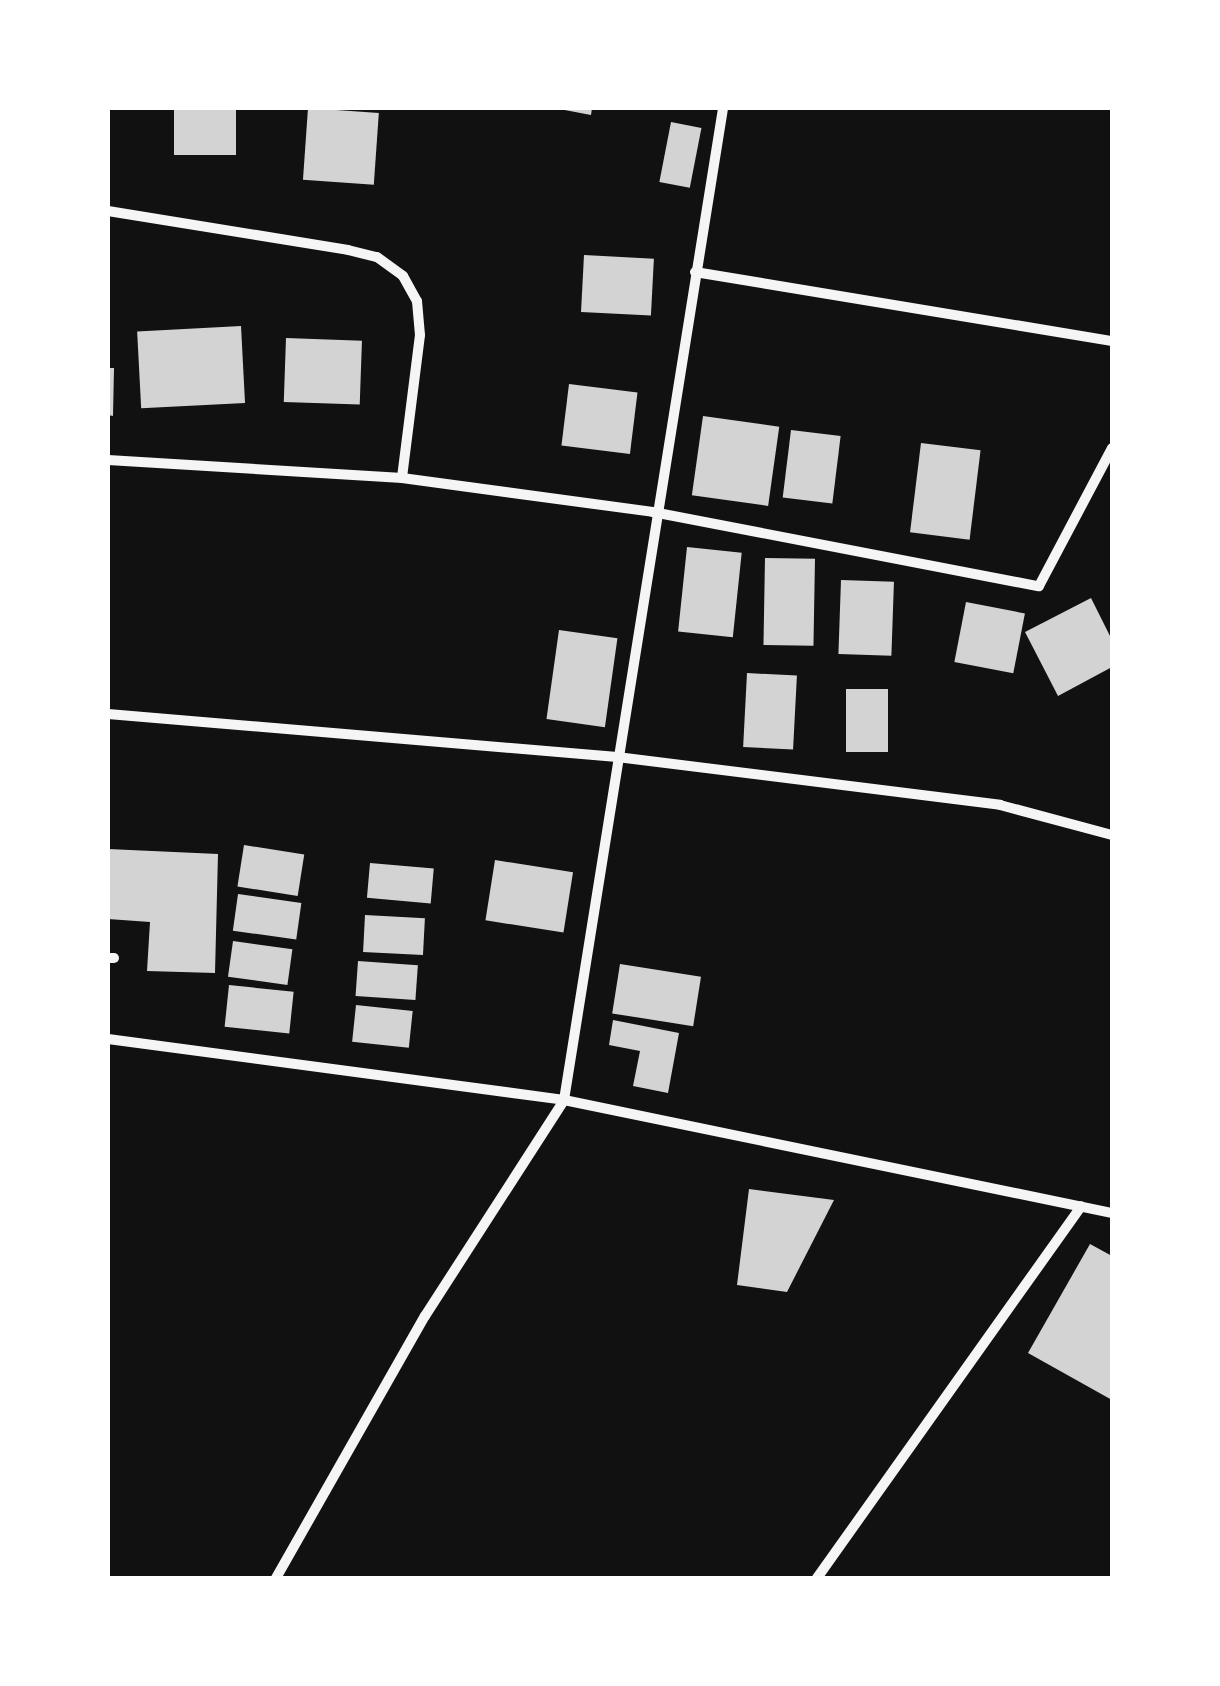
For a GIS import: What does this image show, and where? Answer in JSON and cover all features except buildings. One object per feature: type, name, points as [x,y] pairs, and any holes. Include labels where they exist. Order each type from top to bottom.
[{"type":"street","points":[[276,1578],[424,1316],[564,1100],[653,512],[722,108]]},
{"type":"street","points":[[108,211],[348,250],[376,258],[403,276],[417,301],[420,335],[402,478]]},
{"type":"street","points":[[695,272],[1112,341]]},
{"type":"street","points":[[108,460],[402,478],[653,512],[1039,586],[1112,448]]},
{"type":"street","points":[[108,714],[617,757],[1000,805],[1112,836]]},
{"type":"street","points":[[108,1040],[564,1100],[1112,1213]]},
{"type":"street","points":[[817,1578],[1081,1206]]}]
